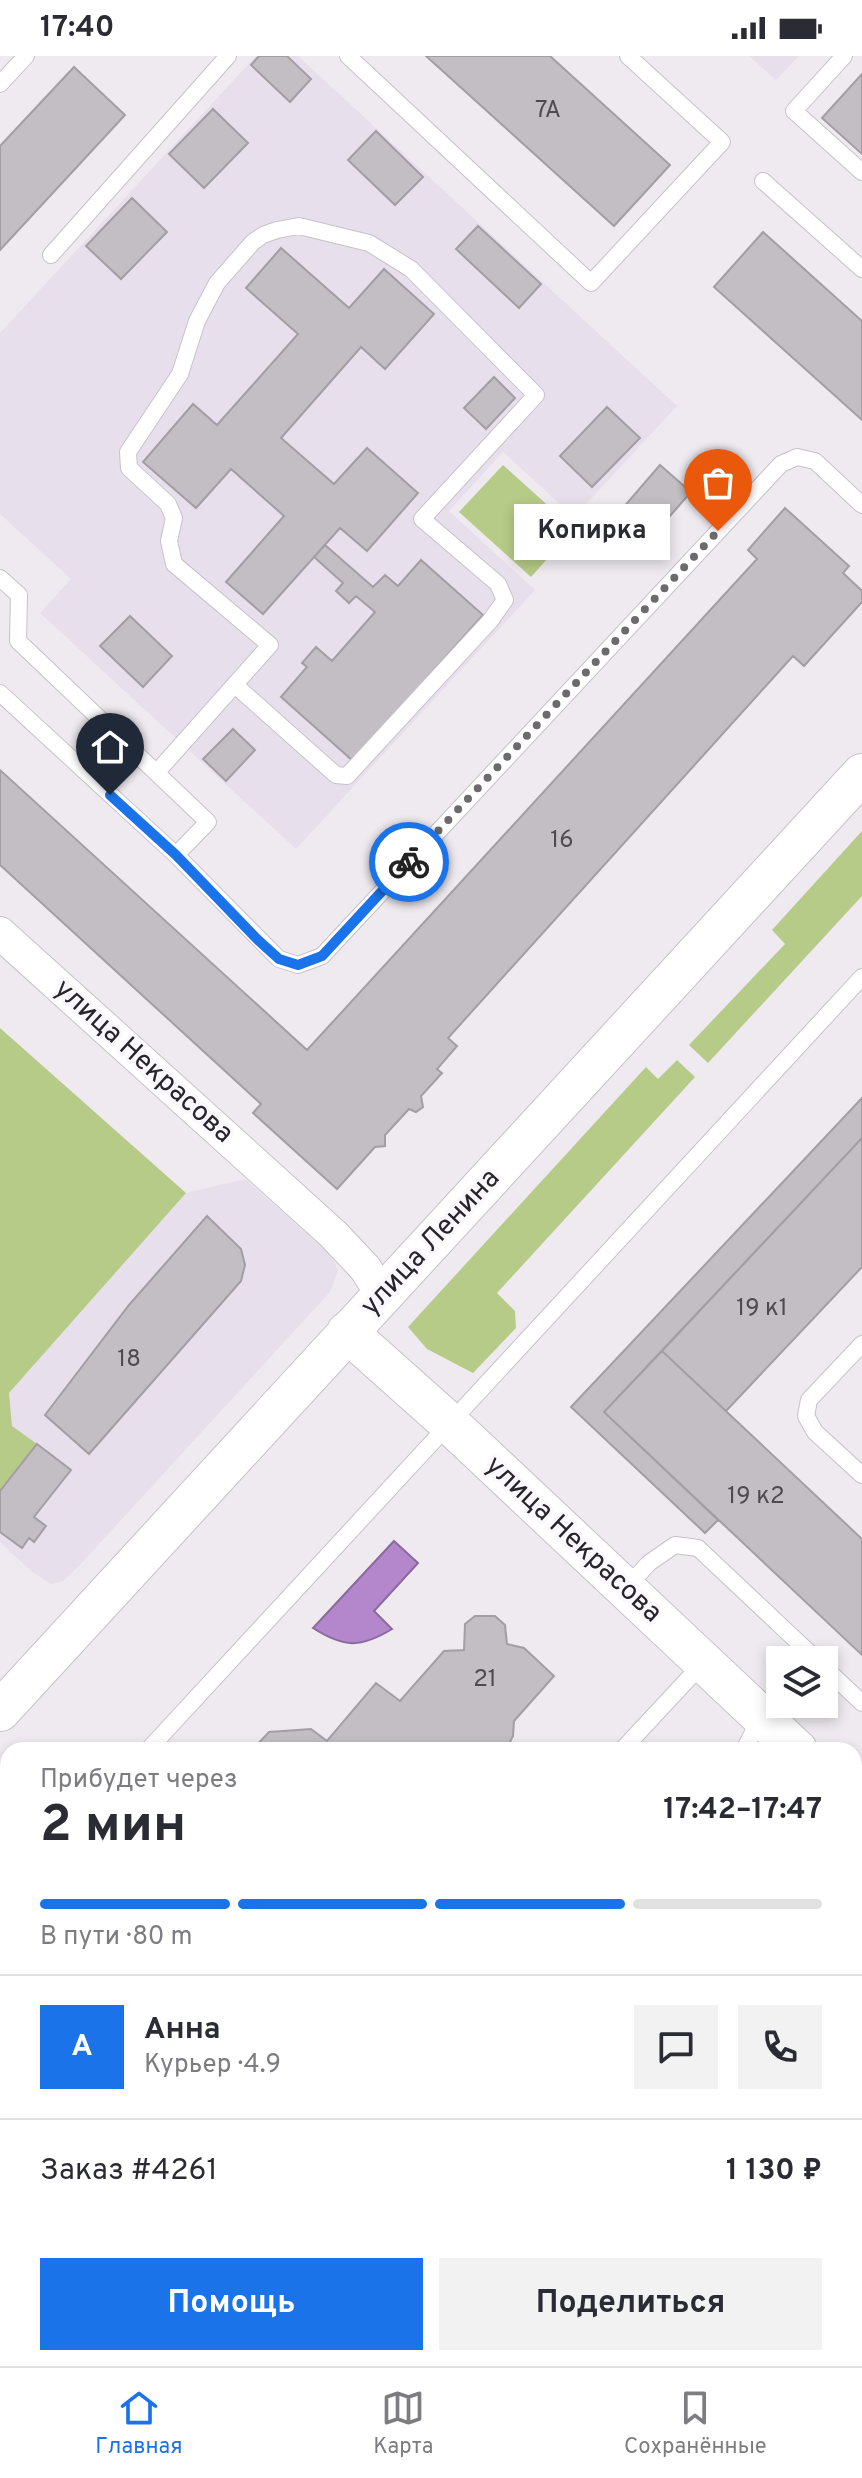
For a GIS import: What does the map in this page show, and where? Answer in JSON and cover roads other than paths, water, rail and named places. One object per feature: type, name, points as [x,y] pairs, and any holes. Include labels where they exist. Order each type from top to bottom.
[{"type":"street","name":"улица Ленина","points":[[0,1711],[862,774]]},
{"type":"street","name":"улица Некрасова","points":[[0,933],[333,1234],[365,1268],[383,1296]]},
{"type":"street","name":"улица Некрасова","points":[[347,1332],[705,1661],[753,1733],[776,1742]]},
{"type":"lane","points":[[0,84],[26,56]]},
{"type":"lane","points":[[51,255],[228,56]]},
{"type":"lane","points":[[348,56],[591,283],[722,142],[628,56]]},
{"type":"lane","points":[[844,56],[794,111],[862,172]]},
{"type":"lane","points":[[763,181],[862,269]]},
{"type":"lane","points":[[157,772],[270,645],[174,564],[169,541],[174,518],[168,504],[129,468],[128,452],[180,374],[197,321],[217,283],[263,235],[299,226],[369,243],[411,269],[536,395],[422,519],[498,584],[505,600],[490,621],[347,776],[336,775],[235,685]]},
{"type":"lane","points":[[0,693],[176,855],[279,959],[298,965],[322,956],[781,464],[797,457],[815,461],[862,505]]},
{"type":"lane","points":[[0,578],[19,595],[18,641],[208,822],[176,855]]},
{"type":"lane","points":[[155,1742],[862,977]]},
{"type":"lane","points":[[862,1344],[809,1400],[806,1416],[815,1432],[862,1475]]},
{"type":"lane","points":[[626,1588],[649,1563],[675,1545],[698,1548],[802,1646]]},
{"type":"lane","points":[[629,1742],[705,1661]]},
{"type":"lane","points":[[838,1680],[862,1703]]},
{"type":"place","name":"Копирка","points":[[718,531]]}]
